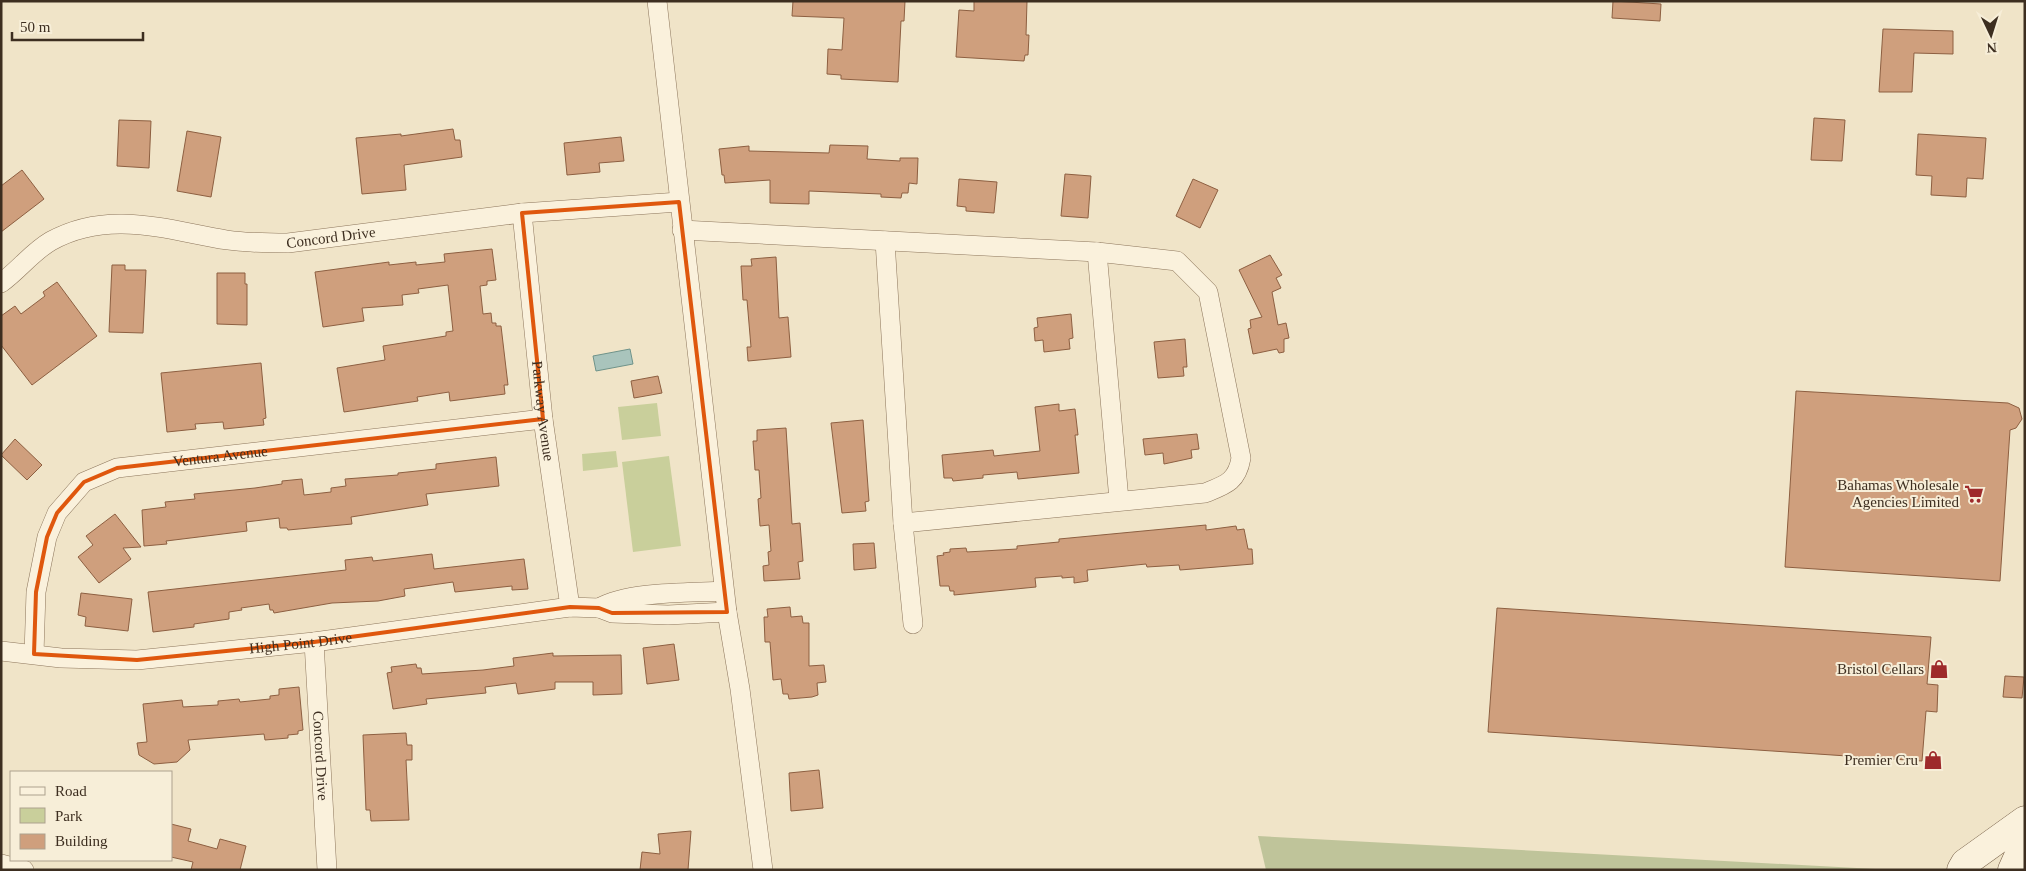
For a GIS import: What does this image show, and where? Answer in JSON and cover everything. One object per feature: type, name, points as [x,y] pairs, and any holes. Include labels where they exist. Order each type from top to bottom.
[{"type":"main road","points":[[1963,866],[2025,820]]},
{"type":"main road","points":[[2012,870],[2025,841]]},
{"type":"main road","points":[[1963,866],[1995,870]]},
{"type":"street","points":[[657,1],[724,591],[741,699],[764,870]]},
{"type":"street","name":"Concord Drive","points":[[1,283],[51,242],[92,225],[115,222],[140,223],[226,240],[253,243],[288,243],[522,213],[679,202]]},
{"type":"street","name":"Parkway Avenue","points":[[522,213],[542,419],[570,607]]},
{"type":"street","points":[[682,230],[1097,252],[1177,261],[1208,292],[1241,458],[1239,472],[1226,485],[1205,493],[903,522]]},
{"type":"street","points":[[885,241],[903,522],[913,624]]},
{"type":"street","points":[[1097,252],[1119,500]]},
{"type":"street","name":"Ventura Avenue","points":[[34,654],[36,592],[47,537],[57,513],[84,482],[116,468],[542,419]]},
{"type":"street","name":"High Point Drive","points":[[599,608],[610,601],[631,598],[724,591]]},
{"type":"street","name":"High Point Drive","points":[[1,651],[61,658],[137,660],[314,642],[570,607],[599,608],[612,613],[727,612]]},
{"type":"street","name":"Concord Drive","points":[[314,642],[326,870]]},
{"type":"street","points":[[1,864],[24,870]]},
{"type":"highlighted area","points":[[679,202],[727,612],[612,613],[599,608],[570,607],[314,642],[137,660],[34,654],[36,592],[47,537],[57,513],[84,482],[117,468],[543,419],[522,213]]},
{"type":"green space","points":[[657,403],[661,436],[622,440],[618,407]]},
{"type":"green space","points":[[616,451],[618,467],[583,471],[582,454]]},
{"type":"green space","points":[[669,456],[681,546],[633,552],[622,462]]},
{"type":"green space","points":[[1258,836],[1894,870],[1266,870]]},
{"type":"water","points":[[630,349],[633,364],[596,371],[593,356]]},
{"type":"building","points":[[793,1],[905,1],[904,21],[901,21],[898,82],[841,79],[841,75],[827,74],[828,49],[842,50],[844,18],[792,16]]},
{"type":"building","points":[[974,1],[1027,1],[1026,35],[1029,35],[1028,55],[1025,55],[1024,61],[956,57],[959,10],[974,11]]},
{"type":"building","points":[[1613,1],[1661,4],[1660,21],[1612,18]]},
{"type":"building","points":[[1883,29],[1953,31],[1953,54],[1914,53],[1912,92],[1879,92]]},
{"type":"building","points":[[1814,118],[1845,120],[1842,161],[1811,160]]},
{"type":"building","points":[[119,120],[151,121],[149,168],[117,166]]},
{"type":"building","points":[[453,129],[455,140],[460,140],[462,157],[404,165],[406,190],[362,194],[356,138],[401,134],[401,136]]},
{"type":"building","points":[[187,131],[221,137],[211,197],[177,191]]},
{"type":"building","points":[[1918,134],[1986,138],[1983,179],[1967,178],[1966,197],[1931,195],[1932,176],[1916,175]]},
{"type":"building","points":[[621,137],[624,161],[599,163],[600,172],[567,175],[564,143]]},
{"type":"building","points":[[830,145],[868,146],[867,159],[900,161],[900,158],[918,158],[917,184],[909,183],[908,193],[902,193],[901,198],[881,197],[881,194],[809,191],[809,204],[770,203],[770,180],[725,183],[724,175],[722,175],[719,149],[749,146],[749,151],[829,153]]},
{"type":"building","points":[[22,170],[44,199],[1,232],[1,186]]},
{"type":"building","points":[[1065,174],[1091,176],[1088,218],[1061,216]]},
{"type":"building","points":[[959,179],[997,182],[994,213],[966,211],[966,207],[957,206]]},
{"type":"building","points":[[1193,179],[1218,190],[1200,228],[1176,216]]},
{"type":"building","points":[[492,249],[496,280],[487,281],[487,285],[480,286],[483,314],[491,313],[492,323],[496,323],[496,326],[501,326],[508,385],[504,385],[505,394],[450,401],[449,392],[417,397],[418,401],[344,412],[337,368],[385,360],[383,346],[446,336],[446,332],[453,331],[448,285],[418,289],[419,293],[402,295],[403,305],[362,308],[364,321],[323,327],[315,272],[389,262],[389,265],[416,262],[416,265],[445,262],[444,254]]},
{"type":"building","points":[[1270,255],[1282,275],[1276,278],[1281,288],[1272,292],[1278,325],[1286,323],[1289,338],[1284,339],[1284,352],[1279,353],[1277,349],[1253,354],[1248,329],[1251,328],[1250,320],[1262,317],[1239,270]]},
{"type":"building","points":[[776,257],[779,318],[788,317],[791,357],[748,361],[747,347],[751,347],[747,300],[743,300],[741,266],[752,266],[751,259]]},
{"type":"building","points":[[112,265],[125,265],[125,270],[146,270],[143,333],[109,332]]},
{"type":"building","points":[[217,273],[245,273],[245,284],[247,284],[247,325],[217,324]]},
{"type":"building","points":[[57,282],[97,336],[32,385],[1,345],[1,316],[15,306],[21,314],[45,296],[43,292]]},
{"type":"building","points":[[1071,314],[1073,338],[1069,339],[1070,349],[1044,352],[1043,340],[1035,341],[1034,328],[1038,327],[1037,318]]},
{"type":"building","points":[[1185,339],[1187,367],[1183,367],[1184,376],[1158,378],[1154,342]]},
{"type":"building","points":[[261,363],[266,418],[263,419],[264,425],[224,429],[223,422],[195,424],[196,429],[167,432],[161,373]]},
{"type":"building","points":[[658,376],[662,393],[634,398],[631,381]]},
{"type":"building","points":[[1796,391],[2008,403],[2019,408],[2022,419],[2016,428],[2010,430],[2000,581],[1785,567]]},
{"type":"building","points":[[1059,404],[1059,411],[1075,409],[1078,435],[1075,435],[1079,473],[1018,479],[1017,472],[983,475],[983,478],[953,481],[952,478],[944,478],[942,455],[993,450],[994,456],[1040,451],[1035,407]]},
{"type":"building","points":[[863,420],[869,501],[865,502],[866,511],[842,513],[831,423]]},
{"type":"building","points":[[786,428],[792,524],[800,523],[803,561],[798,562],[800,579],[764,581],[763,566],[769,565],[768,552],[771,551],[769,525],[760,526],[758,499],[761,498],[759,470],[755,470],[753,441],[757,441],[757,430]]},
{"type":"building","points":[[1197,434],[1199,449],[1191,450],[1192,458],[1164,464],[1163,453],[1145,455],[1143,439]]},
{"type":"building","points":[[15,439],[42,465],[27,480],[1,455]]},
{"type":"building","points":[[496,457],[499,486],[426,494],[428,505],[351,517],[352,524],[288,530],[287,528],[280,528],[279,518],[246,522],[247,531],[166,541],[167,544],[144,546],[142,510],[166,507],[165,502],[195,499],[194,494],[255,488],[282,484],[282,481],[302,479],[304,495],[331,492],[331,488],[346,486],[345,479],[398,475],[398,473],[436,469],[436,464]]},
{"type":"building","points":[[115,514],[141,547],[123,548],[131,559],[99,583],[78,557],[93,545],[86,536]]},
{"type":"building","points":[[1206,525],[1206,530],[1236,526],[1237,530],[1244,529],[1248,549],[1252,549],[1253,564],[1180,570],[1179,565],[1147,567],[1146,564],[1087,570],[1088,581],[1074,583],[1074,577],[1062,578],[1062,576],[1035,578],[1036,587],[954,595],[954,591],[950,591],[949,586],[940,586],[937,556],[950,552],[950,549],[966,548],[967,552],[1017,549],[1017,546],[1059,542],[1059,539]]},
{"type":"building","points":[[874,543],[876,568],[854,570],[853,544]]},
{"type":"building","points":[[432,554],[434,569],[524,559],[528,589],[512,590],[512,586],[455,592],[453,582],[404,589],[405,596],[378,601],[332,603],[274,613],[273,610],[270,610],[269,604],[241,608],[242,610],[229,612],[229,619],[194,624],[194,627],[153,632],[148,592],[346,570],[345,560],[372,557],[373,561]]},
{"type":"building","points":[[81,593],[132,599],[128,631],[85,626],[86,617],[78,615]]},
{"type":"building","points":[[790,607],[791,617],[802,616],[803,623],[809,623],[809,666],[824,665],[826,682],[817,683],[818,695],[812,697],[789,699],[788,694],[783,694],[781,679],[773,680],[770,642],[765,642],[764,617],[768,617],[767,609]]},
{"type":"building","points":[[1497,608],[1931,637],[1927,684],[1938,685],[1937,712],[1926,711],[1922,761],[1488,732]]},
{"type":"building","points":[[674,644],[679,680],[647,684],[643,648]]},
{"type":"building","points":[[553,653],[553,656],[621,655],[622,694],[593,695],[593,682],[555,682],[555,689],[518,694],[516,683],[485,687],[486,693],[426,699],[427,704],[393,709],[387,673],[392,672],[391,667],[416,664],[417,668],[421,668],[422,674],[483,670],[514,666],[513,658]]},
{"type":"building","points":[[2005,676],[2024,677],[2022,698],[2003,697]]},
{"type":"building","points":[[299,687],[303,730],[298,731],[298,734],[288,735],[288,738],[265,740],[264,734],[188,740],[190,750],[177,762],[154,764],[139,755],[137,743],[147,742],[143,704],[182,700],[183,707],[218,705],[218,701],[239,699],[240,702],[270,699],[270,696],[279,695],[279,689]]},
{"type":"building","points":[[406,733],[407,745],[412,745],[412,760],[406,760],[409,820],[371,821],[370,810],[366,810],[363,735]]},
{"type":"building","points":[[819,770],[823,808],[791,811],[789,773]]},
{"type":"building","points":[[172,824],[191,829],[188,841],[217,849],[220,839],[246,846],[240,870],[191,870],[193,862],[172,857]]},
{"type":"building","points":[[691,831],[688,870],[640,870],[642,852],[660,854],[658,834]]},
{"type":"place","name":"Bahamas Wholesale Agencies Limited","points":[[1974,494]]},
{"type":"place","name":"Bristol Cellars","points":[[1939,669]]},
{"type":"place","name":"Premier Cru","points":[[1933,760]]}]
